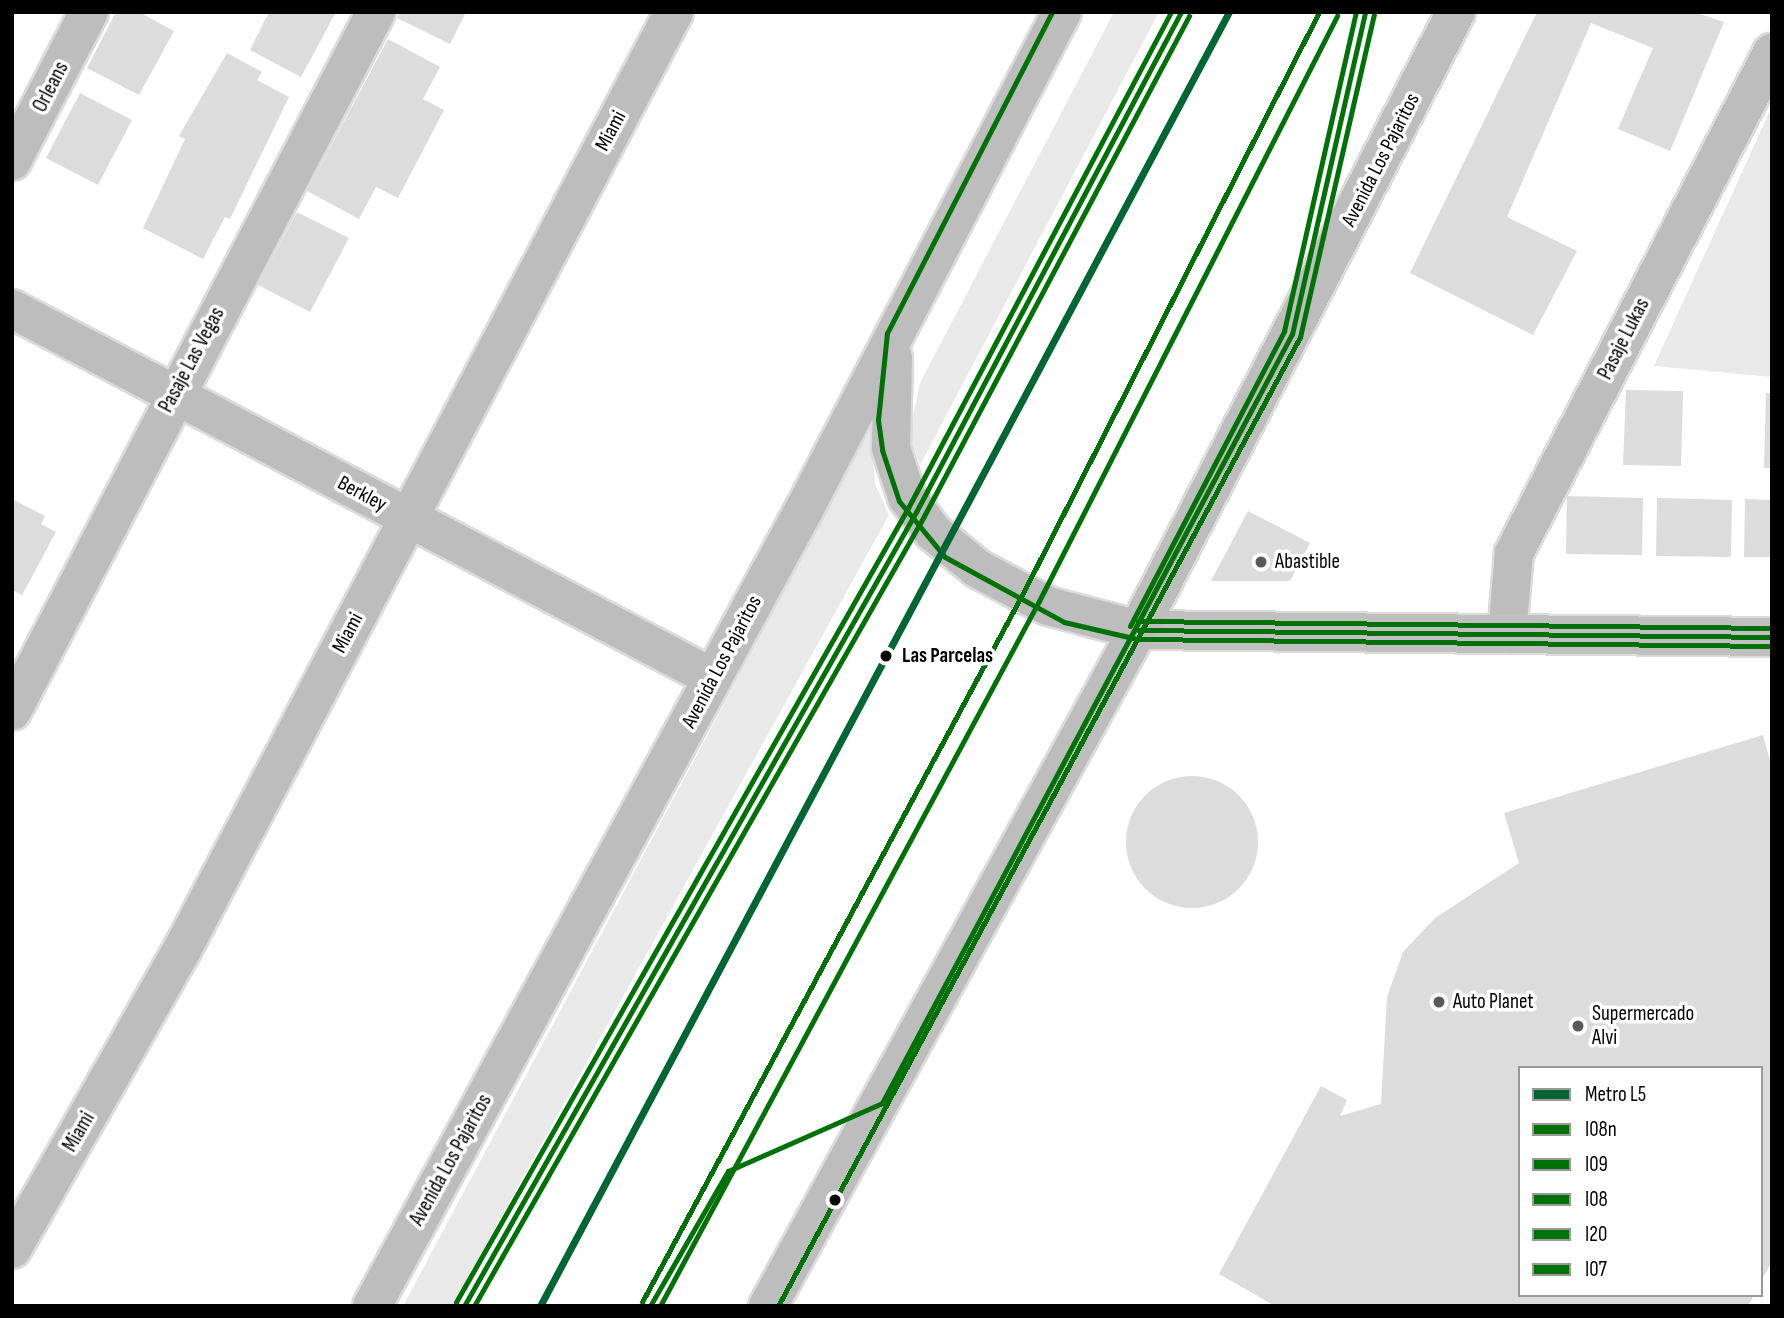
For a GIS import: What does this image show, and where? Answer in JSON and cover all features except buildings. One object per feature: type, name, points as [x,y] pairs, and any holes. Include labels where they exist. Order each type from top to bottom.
[{"type":"street","name":"Orleans","points":[[12,161],[89,12]]},
{"type":"street","name":"Pasaje Las Vegas","points":[[12,711],[173,394],[376,12]]},
{"type":"street","name":"Miami","points":[[12,1249],[182,950],[674,12]]},
{"type":"street","name":"Avenida Los Pajaritos","points":[[372,1306],[896,335],[1062,12]]},
{"type":"street","name":"Avenida Los Pajaritos","points":[[768,1306],[1138,630],[1456,12]]},
{"type":"street","name":"Pasaje Lukas","points":[[1507,634],[1514,553],[1772,53]]},
{"type":"street","name":"Berkley","points":[[12,309],[713,678]]},
{"type":"street","points":[[896,335],[887,420],[891,448],[907,497],[933,532],[978,569],[1048,606],[1138,630],[1772,636]]},
{"type":"shaded area","points":[[1114,12],[1159,12],[920,465],[909,434],[920,383]]},
{"type":"shaded area","points":[[1772,106],[1772,377],[1654,366]]},
{"type":"shaded area","points":[[871,428],[875,484],[889,515],[452,1306],[403,1306]]},
{"type":"metro line","name":"L5","points":[[540,1306],[1229,12]]},
{"type":"transit line","name":"I20","points":[[1052,12],[887,333],[878,420],[882,450],[899,501],[945,557],[1064,622],[1137,639],[1772,646]]},
{"type":"transit line","name":"I08","points":[[456,1302],[908,508],[1171,12]]},
{"type":"transit line","name":"I08n","points":[[464,1306],[916,512],[1181,12]]},
{"type":"transit line","name":"I08","points":[[642,1302],[1023,593],[1319,12]]},
{"type":"transit line","name":"I07","points":[[1130,626],[1284,331],[1356,12]]},
{"type":"transit line","name":"I08n","points":[[650,1306],[728,1171],[882,1103],[1292,334],[1365,12]]},
{"type":"transit line","name":"I20","points":[[778,1306],[1300,337],[1374,14]]},
{"type":"transit line","name":"I09","points":[[474,1306],[924,516],[1189,16]]},
{"type":"transit line","name":"I09","points":[[660,1306],[1039,601],[1337,16]]},
{"type":"transit line","name":"I07","points":[[1138,621],[1772,628]]},
{"type":"transit line","name":"I08n","points":[[1138,630],[1772,637]]},
{"type":"place","name":"Abastible","points":[[1261,562]]},
{"type":"place","name":"Las Parcelas","points":[[886,656]]},
{"type":"place","name":"Auto Planet","points":[[1439,1002]]},
{"type":"place","name":"Supermercado Alvi","points":[[1578,1026]]}]
